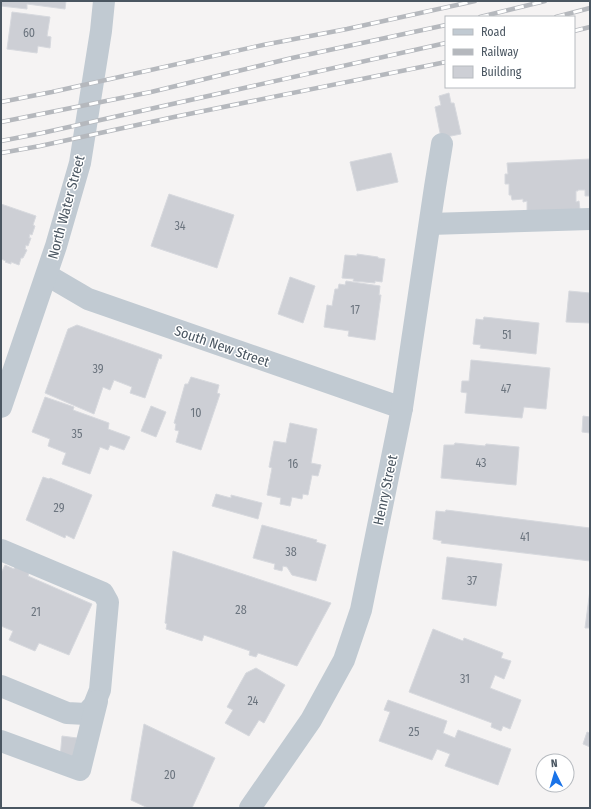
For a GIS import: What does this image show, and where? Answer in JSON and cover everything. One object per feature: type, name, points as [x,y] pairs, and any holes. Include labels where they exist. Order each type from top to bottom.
[{"type":"street","name":"North Water Street","points":[[1,407],[47,275],[80,163],[101,31],[104,1]]},
{"type":"street","name":"Henry Street","points":[[250,808],[311,720],[344,660],[360,610],[402,408],[442,144]]},
{"type":"street","points":[[430,224],[590,219]]},
{"type":"street","name":"South New Street","points":[[47,275],[88,299],[402,408]]},
{"type":"street","points":[[1,550],[103,593],[108,602],[100,690],[80,770],[1,740]]},
{"type":"street","points":[[1,686],[67,713],[86,714],[94,705],[100,690]]},
{"type":"building","points":[[1,1],[66,1],[65,9],[27,4],[27,9],[1,6]]},
{"type":"building","points":[[12,12],[50,17],[47,36],[51,37],[50,48],[38,46],[37,53],[7,49]]},
{"type":"building","points":[[449,93],[451,103],[454,103],[461,134],[441,138],[435,107],[441,105],[439,96]]},
{"type":"building","points":[[391,153],[398,182],[357,191],[350,162]]},
{"type":"building","points":[[590,159],[590,196],[585,196],[585,190],[576,191],[576,202],[579,201],[580,210],[527,213],[527,201],[523,202],[523,199],[512,200],[511,195],[509,195],[509,184],[505,184],[505,174],[508,174],[507,163]]},
{"type":"building","points":[[169,194],[234,215],[217,268],[151,246]]},
{"type":"building","points":[[1,204],[36,216],[33,225],[35,226],[32,235],[30,234],[29,238],[31,238],[28,246],[26,245],[25,249],[27,250],[23,258],[21,258],[19,265],[11,262],[11,264],[5,262],[6,261],[1,259]]},
{"type":"building","points":[[357,254],[385,259],[382,282],[375,281],[375,283],[353,281],[354,279],[342,278],[345,255],[357,256]]},
{"type":"building","points":[[290,277],[315,286],[303,323],[278,314]]},
{"type":"building","points":[[346,281],[380,286],[379,295],[381,295],[375,340],[348,336],[349,331],[324,327],[327,305],[332,306],[335,289],[338,289],[339,284],[345,285]]},
{"type":"building","points":[[569,291],[590,293],[590,323],[566,322]]},
{"type":"building","points":[[484,317],[539,323],[536,354],[480,348],[481,345],[473,344],[476,319],[483,320]]},
{"type":"building","points":[[77,325],[162,355],[161,359],[159,358],[145,398],[130,393],[132,387],[114,380],[110,390],[103,387],[94,414],[45,393],[68,329]]},
{"type":"building","points":[[471,360],[550,368],[546,409],[524,407],[522,418],[465,413],[467,393],[461,392],[462,381],[469,381]]},
{"type":"building","points":[[191,377],[219,385],[217,393],[220,394],[201,450],[176,442],[179,431],[175,430],[176,424],[174,423],[185,384],[188,384]]},
{"type":"building","points":[[45,397],[74,407],[73,410],[109,423],[108,429],[130,437],[124,450],[110,445],[108,450],[100,447],[90,474],[62,464],[66,453],[48,446],[50,439],[32,432]]},
{"type":"building","points":[[151,406],[166,412],[156,437],[141,431]]},
{"type":"building","points":[[583,416],[590,417],[590,433],[582,432]]},
{"type":"building","points":[[290,423],[317,429],[311,463],[321,465],[318,476],[312,475],[308,495],[303,494],[302,499],[292,497],[290,506],[280,504],[281,498],[267,495],[272,468],[269,467],[274,441],[286,443]]},
{"type":"building","points":[[455,443],[519,447],[516,485],[441,478],[444,445],[454,445]]},
{"type":"building","points":[[43,477],[50,478],[92,495],[74,539],[66,535],[65,538],[26,520]]},
{"type":"building","points":[[216,494],[231,498],[231,495],[262,503],[258,519],[212,506]]},
{"type":"building","points":[[446,510],[590,528],[590,561],[441,543],[442,541],[433,539],[436,511],[445,512]]},
{"type":"building","points":[[262,525],[317,540],[316,542],[326,545],[316,581],[292,575],[287,567],[283,566],[282,571],[274,569],[275,564],[253,558]]},
{"type":"building","points":[[173,551],[331,603],[297,666],[258,653],[256,657],[249,655],[250,651],[204,635],[202,641],[166,629],[167,624],[165,623]]},
{"type":"building","points":[[447,557],[502,564],[496,606],[442,599]]},
{"type":"building","points":[[16,564],[30,570],[28,576],[92,604],[69,655],[39,643],[35,651],[9,640],[13,631],[1,626],[1,573],[5,565],[14,569]]},
{"type":"building","points":[[590,590],[590,628],[585,628]]},
{"type":"building","points":[[433,629],[463,641],[464,638],[503,653],[501,658],[511,661],[504,679],[495,675],[490,688],[521,700],[510,729],[503,726],[501,731],[491,727],[492,723],[409,692]]},
{"type":"building","points":[[256,668],[285,685],[264,723],[259,720],[249,736],[225,723],[233,710],[227,707],[246,673]]},
{"type":"building","points":[[388,700],[447,721],[443,733],[455,738],[458,730],[511,749],[498,785],[445,766],[450,754],[437,749],[432,760],[379,741],[390,712],[384,710]]},
{"type":"building","points":[[144,724],[215,758],[192,808],[148,808],[131,800]]},
{"type":"building","points":[[587,732],[590,733],[590,747],[583,744]]},
{"type":"building","points":[[62,736],[77,738],[73,760],[60,758]]},
{"type":"railway","points":[[1,102],[475,1]]},
{"type":"railway","points":[[484,16],[545,1]]},
{"type":"railway","points":[[560,16],[590,8]]},
{"type":"railway","points":[[1,122],[151,92],[292,58],[445,25]]},
{"type":"railway","points":[[575,31],[590,27]]},
{"type":"railway","points":[[1,141],[445,43]]},
{"type":"railway","points":[[1,153],[445,62]]}]
